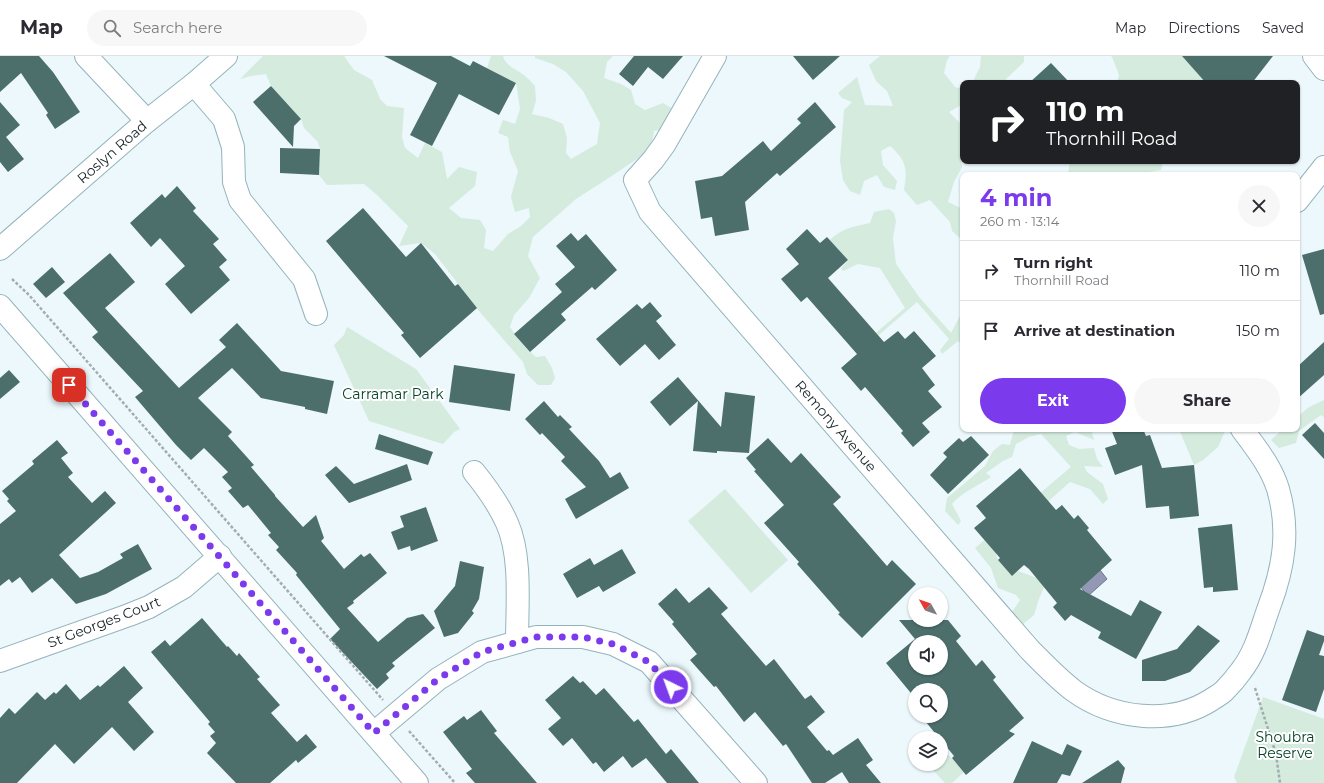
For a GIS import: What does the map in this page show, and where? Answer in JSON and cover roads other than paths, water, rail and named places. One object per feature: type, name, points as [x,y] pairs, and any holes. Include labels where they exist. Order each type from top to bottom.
[{"type":"street","points":[[86,56],[147,121]]},
{"type":"street","name":"Roslyn Road","points":[[0,249],[147,121],[194,84],[226,56]]},
{"type":"street","name":"Remony Avenue","points":[[715,56],[664,145],[635,180],[650,212],[1030,650],[1074,691],[1096,704],[1121,712],[1151,717],[1178,714],[1202,706],[1223,692],[1242,670],[1255,647],[1263,627],[1284,553],[1284,514],[1278,487],[1265,461],[1244,432]]},
{"type":"street","points":[[1314,56],[1324,69]]},
{"type":"street","points":[[194,84],[224,119],[233,147],[234,182],[240,200],[304,279],[316,314]]},
{"type":"street","points":[[1300,197],[1324,167]]},
{"type":"street","points":[[0,306],[417,783]]},
{"type":"street","points":[[474,472],[489,491],[508,524],[517,566],[517,642]]},
{"type":"street","name":"St Georges Court","points":[[0,661],[129,615],[149,606],[184,587],[220,556]]},
{"type":"street","points":[[374,733],[438,679],[482,652],[536,637],[583,637],[613,644],[649,662],[756,783]]},
{"type":"water","points":[[1100,570],[1107,579],[1088,596],[1079,585]]},
{"type":"park label","name":"Carramar Park","points":[[393,394]]},
{"type":"park label","name":"Shoubra Reserve","points":[[1285,746]]}]
